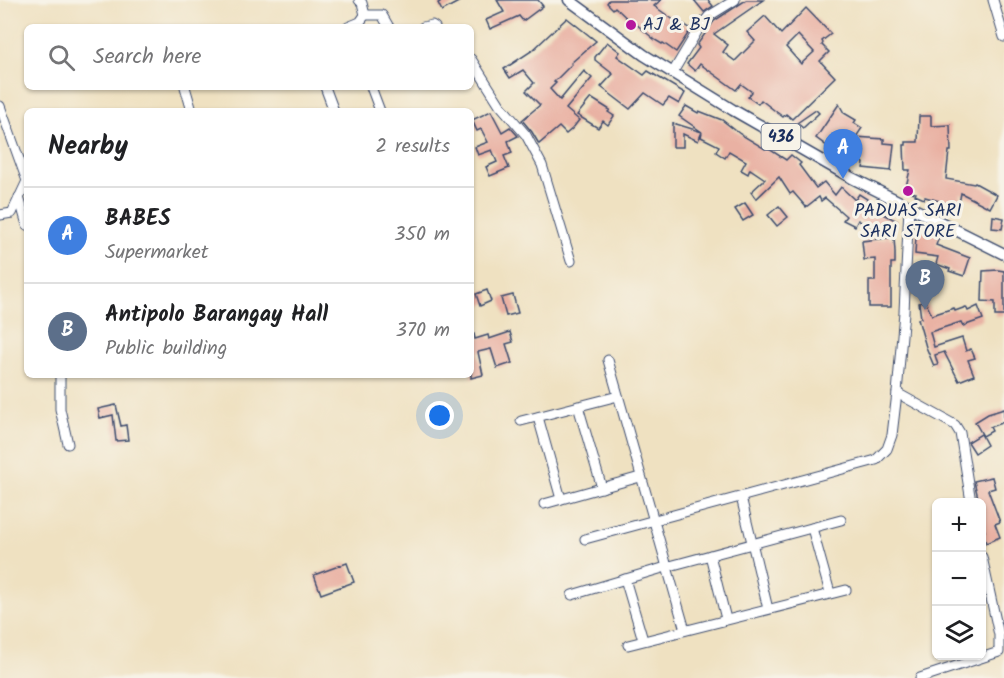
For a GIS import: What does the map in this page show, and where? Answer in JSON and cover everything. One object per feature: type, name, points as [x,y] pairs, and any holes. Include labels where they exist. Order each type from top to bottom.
[{"type":"main road","name":"436","points":[[569,0],[612,33],[743,115],[852,178],[1004,254]]},
{"type":"street","points":[[355,24],[365,15],[359,0]]},
{"type":"street","points":[[673,72],[709,16],[735,0]]},
{"type":"street","points":[[993,0],[1000,13],[1004,37]]},
{"type":"street","points":[[365,15],[382,15],[387,24]]},
{"type":"street","points":[[474,65],[500,105],[526,135],[542,165],[571,261]]},
{"type":"street","points":[[186,90],[191,108]]},
{"type":"street","points":[[326,90],[333,108]]},
{"type":"street","points":[[372,90],[379,108]]},
{"type":"street","points":[[0,106],[24,173]]},
{"type":"street","points":[[0,215],[12,213],[24,187]]},
{"type":"street","points":[[19,197],[24,214]]},
{"type":"street","points":[[585,539],[876,460],[887,449],[892,435],[897,393],[909,207]]},
{"type":"street","points":[[608,360],[684,630]]},
{"type":"street","points":[[60,378],[60,410],[68,444]]},
{"type":"street","points":[[897,393],[954,424],[960,434],[970,498]]},
{"type":"street","points":[[521,421],[618,396]]},
{"type":"street","points":[[578,406],[602,488]]},
{"type":"street","points":[[538,417],[561,500]]},
{"type":"street","points":[[544,504],[640,477]]},
{"type":"street","points":[[741,497],[768,609]]},
{"type":"street","points":[[572,595],[841,520]]},
{"type":"street","points":[[812,528],[830,594]]},
{"type":"street","points":[[710,555],[726,619]]},
{"type":"street","points":[[625,579],[643,640]]},
{"type":"street","points":[[920,678],[999,652],[999,635],[986,579]]},
{"type":"street","points":[[628,645],[846,590]]},
{"type":"building","points":[[443,0],[462,0],[442,11],[438,3]]},
{"type":"building","points":[[497,0],[538,0],[543,6],[523,21],[519,16],[490,29],[486,20],[504,12]]},
{"type":"building","points":[[609,0],[661,0],[654,6],[691,29],[676,52],[655,40],[636,24],[635,26],[615,7],[613,9],[607,3]]},
{"type":"building","points":[[694,0],[708,0],[713,6],[704,12]]},
{"type":"building","points":[[746,0],[763,0],[714,34],[728,45],[723,52],[735,61],[755,41],[747,32],[765,16],[781,34],[806,8],[831,34],[822,41],[822,45],[829,52],[820,61],[835,77],[792,119],[786,114],[783,117],[761,100],[758,104],[748,97],[752,92],[741,84],[736,90],[700,64],[695,71],[687,64],[714,21]],"holes":[[[798,35],[814,52],[801,64],[786,47]]]},
{"type":"building","points":[[567,18],[596,41],[571,63],[550,89],[560,100],[584,71],[592,78],[566,109],[579,120],[573,128],[566,134],[559,127],[539,144],[522,120],[540,105],[526,91],[534,83],[523,70],[510,78],[504,69],[533,50]]},
{"type":"building","points":[[607,42],[620,52],[617,56],[644,75],[648,71],[685,93],[679,104],[669,98],[663,105],[645,93],[630,109],[601,87],[613,74],[595,60]]},
{"type":"building","points":[[591,98],[610,110],[608,112],[614,116],[608,125],[603,121],[598,128],[577,115]]},
{"type":"building","points":[[839,104],[844,113],[856,120],[854,123],[862,128],[856,137],[884,139],[884,143],[894,144],[891,171],[863,168],[864,163],[854,157],[840,154],[842,147],[829,142],[827,146],[816,138]]},
{"type":"building","points":[[686,106],[698,113],[699,111],[722,120],[740,134],[786,160],[791,155],[801,163],[799,165],[816,188],[824,182],[835,195],[841,187],[855,200],[859,194],[870,201],[866,207],[897,221],[888,238],[894,238],[895,252],[895,263],[891,263],[891,307],[869,307],[869,281],[875,281],[875,259],[864,260],[862,241],[887,238],[858,220],[855,226],[843,220],[846,216],[825,198],[821,201],[819,197],[806,207],[793,192],[790,194],[779,177],[756,199],[751,192],[765,179],[750,169],[748,174],[741,170],[746,161],[729,151],[725,158],[716,152],[719,146],[701,137],[702,132],[679,116]]},
{"type":"building","points":[[816,110],[819,113],[803,128],[797,123]]},
{"type":"building","points":[[491,111],[502,132],[510,127],[518,136],[508,141],[512,153],[504,156],[509,168],[490,176],[486,167],[497,162],[492,150],[478,155],[475,147],[488,142],[481,129],[477,131],[474,119]]},
{"type":"building","points":[[919,116],[931,116],[931,126],[950,125],[951,151],[949,151],[946,179],[975,183],[997,195],[990,208],[961,193],[958,209],[950,207],[950,204],[925,197],[924,199],[915,195],[916,193],[905,191],[910,170],[905,170],[904,145],[906,142],[918,142]]},
{"type":"building","points":[[673,123],[702,132],[698,141],[683,134],[683,147],[673,147]]},
{"type":"building","points":[[745,203],[753,215],[743,221],[735,209]]},
{"type":"building","points":[[779,206],[788,217],[777,226],[768,215]]},
{"type":"building","points":[[993,216],[1004,218],[1002,229],[992,228]]},
{"type":"building","points":[[919,227],[940,235],[936,245],[970,258],[964,276],[936,264],[938,257],[915,254]]},
{"type":"building","points":[[983,271],[1004,271],[1004,316],[995,316],[995,302],[982,301]]},
{"type":"building","points":[[487,290],[491,301],[480,306],[476,294]]},
{"type":"building","points":[[513,295],[518,313],[506,316],[501,298]]},
{"type":"building","points":[[925,301],[932,315],[954,308],[955,311],[966,307],[968,311],[978,306],[983,319],[963,326],[961,322],[930,332],[934,347],[962,338],[966,351],[971,349],[975,358],[968,360],[974,375],[959,381],[944,352],[935,355],[938,365],[934,366],[918,319],[921,318],[919,303]]},
{"type":"building","points":[[510,332],[513,342],[506,344],[512,363],[497,368],[491,349],[478,352],[483,375],[474,377],[474,334],[475,339],[488,335],[489,339]]},
{"type":"building","points":[[116,405],[121,426],[126,425],[128,440],[116,441],[113,415],[100,418],[98,409]]},
{"type":"building","points":[[1004,409],[1004,422],[990,427],[992,431],[983,436],[975,422],[988,414]]},
{"type":"building","points":[[981,434],[987,445],[975,453],[968,442]]},
{"type":"building","points":[[992,477],[995,488],[988,490],[1000,522],[995,524],[1000,537],[986,543],[986,498],[978,498],[974,481]]},
{"type":"building","points":[[347,563],[354,582],[321,594],[314,575]]},
{"type":"place","name":"AJ & BJ","points":[[631,25]]},
{"type":"place","name":"BABES","points":[[843,179]]},
{"type":"place","name":"PADUAS SARI SARI STORE","points":[[908,191]]},
{"type":"place","name":"Antipolo Barangay Hall","points":[[925,310]]}]
